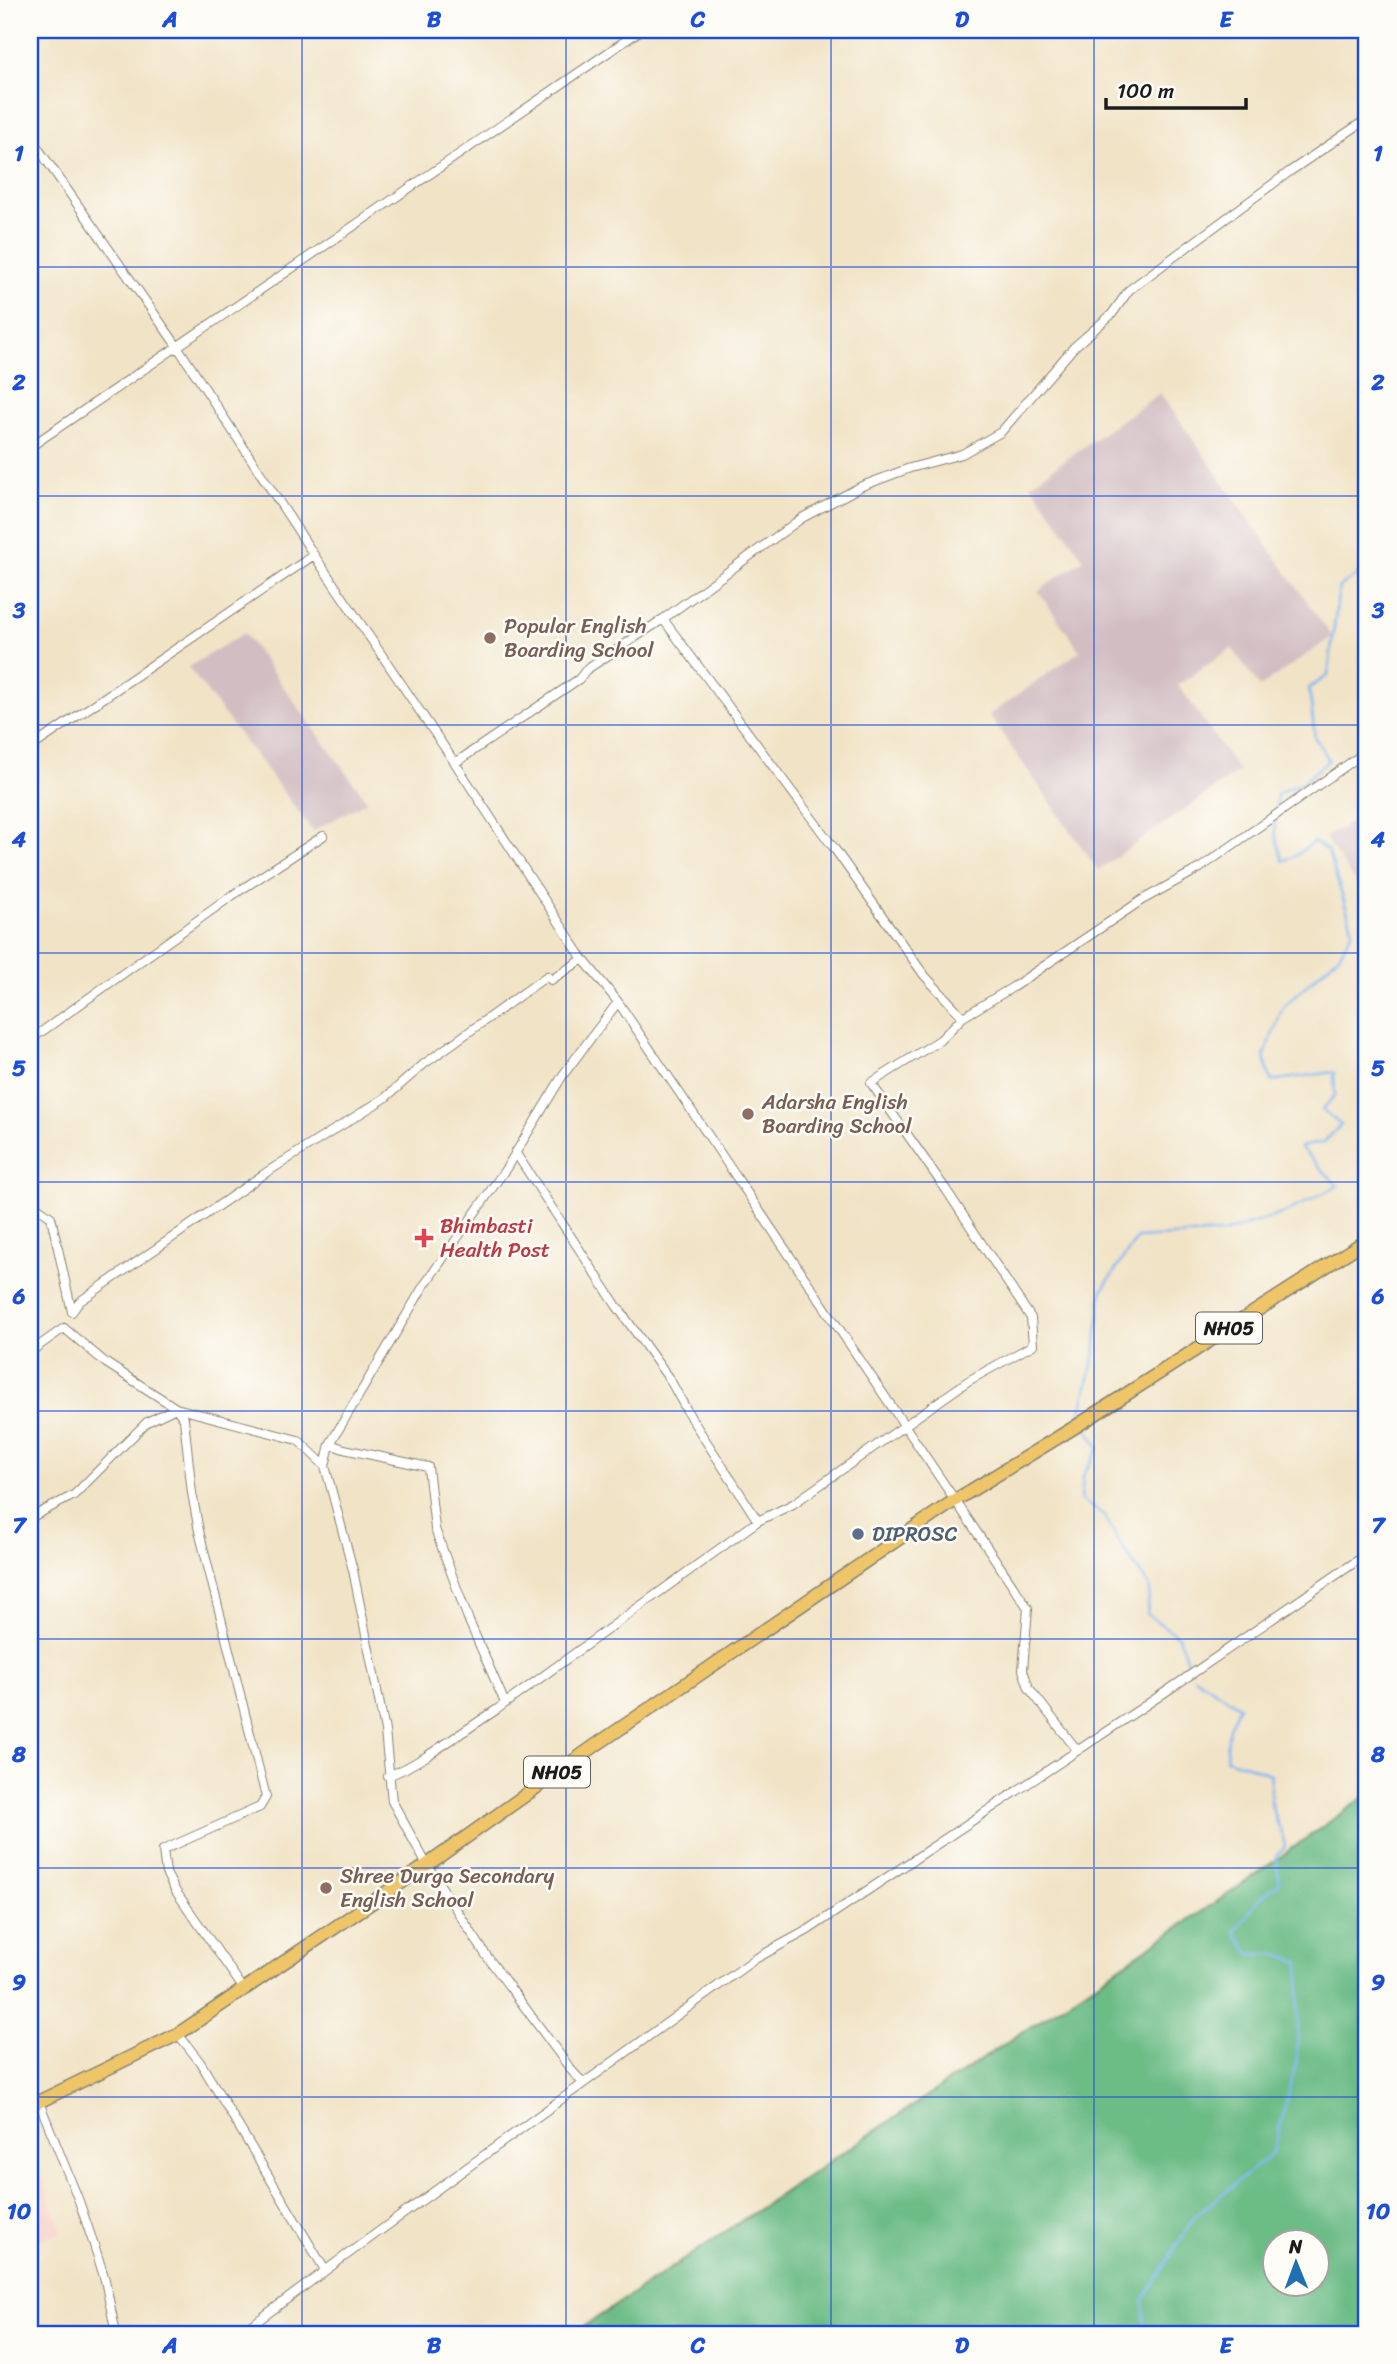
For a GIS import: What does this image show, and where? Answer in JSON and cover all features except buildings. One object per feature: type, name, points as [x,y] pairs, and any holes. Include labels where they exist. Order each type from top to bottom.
[{"type":"main road","name":"NH05","points":[[34,2104],[178,2034],[954,1502],[1367,1240]]},
{"type":"street","points":[[30,447],[642,30]]},
{"type":"street","points":[[456,763],[579,679],[586,670],[663,619],[802,518],[862,486],[910,468],[962,454],[1001,432],[1074,347],[1112,314],[1129,290],[1289,172],[1367,119]]},
{"type":"street","points":[[30,137],[177,346],[314,555],[456,763],[583,959],[618,1002],[905,1425],[954,1502],[1003,1569],[1028,1608],[1023,1670],[1029,1688],[1077,1750]]},
{"type":"street","points":[[30,748],[314,555]]},
{"type":"street","points":[[663,619],[834,848],[924,975],[963,1017]]},
{"type":"street","points":[[388,1776],[427,1756],[505,1703],[758,1521],[793,1504],[968,1381],[1033,1345],[1031,1318],[871,1083],[940,1040],[963,1017],[1013,987],[1142,900],[1200,868],[1367,751]]},
{"type":"street","points":[[30,1040],[233,895],[323,836]]},
{"type":"street","points":[[30,1202],[51,1217],[72,1312],[90,1294],[267,1172],[385,1098],[424,1064],[547,976],[551,980],[583,959]]},
{"type":"street","points":[[583,2083],[486,1955],[428,1865],[392,1801],[385,1731],[353,1570],[325,1466],[330,1444],[423,1287],[515,1152],[563,1075],[618,1002]]},
{"type":"street","points":[[515,1152],[616,1305],[670,1380],[691,1418],[758,1521]]},
{"type":"street","points":[[30,1352],[64,1328],[106,1363],[176,1408],[298,1440],[325,1466]]},
{"type":"street","points":[[30,1518],[74,1495],[147,1422],[176,1408]]},
{"type":"street","points":[[176,1408],[184,1419],[199,1531],[266,1797],[260,1807],[163,1850],[166,1873],[174,1890],[243,1988]]},
{"type":"street","points":[[330,1444],[428,1467],[435,1529],[468,1621],[505,1703]]},
{"type":"street","points":[[240,2334],[755,1959],[808,1930],[1367,1554]]},
{"type":"street","points":[[178,2034],[200,2062],[325,2270]]},
{"type":"street","points":[[34,2104],[63,2158],[105,2280],[116,2334]]},
{"type":"shaded area","points":[[1160,393],[1332,637],[1260,687],[1232,648],[1178,685],[1239,771],[1098,870],[989,715],[1080,651],[1038,591],[1084,559],[1031,484]]},
{"type":"shaded area","points":[[244,633],[367,801],[313,831],[188,667]]},
{"type":"shaded area","points":[[1367,812],[1367,899],[1325,838]]},
{"type":"shaded area","points":[[30,2147],[62,2232],[30,2244]]},
{"type":"green space","points":[[1367,1795],[1367,2334],[573,2334],[1234,1890]]},
{"type":"waterway","points":[[1081,1419],[1095,1353],[1102,1290],[1137,1238],[1223,1233],[1284,1213],[1338,1186],[1300,1147],[1324,1142],[1341,1125],[1322,1110],[1335,1095],[1334,1072],[1271,1081],[1264,1057],[1283,1007],[1339,955],[1353,930],[1328,851],[1314,842],[1283,861],[1275,832],[1277,794],[1303,782],[1329,760],[1315,738],[1309,688],[1328,676],[1339,587],[1367,569]]},
{"type":"waterway","points":[[1085,1424],[1099,1448],[1083,1476],[1081,1500],[1104,1515],[1150,1587],[1147,1614],[1179,1637],[1190,1671]]},
{"type":"waterway","points":[[1146,2334],[1143,2301],[1194,2217],[1273,2153],[1297,2060],[1300,1962],[1276,1954],[1250,1954],[1235,1932],[1258,1900],[1279,1883],[1276,1856],[1285,1847],[1271,1804],[1271,1775],[1226,1759],[1229,1728],[1239,1706],[1194,1677]]},
{"type":"place","name":"Popular English Boarding School","points":[[490,638]]},
{"type":"place","name":"Adarsha English Boarding School","points":[[748,1114]]},
{"type":"place","name":"Bhimbasti Health Post","points":[[424,1238]]},
{"type":"place","name":"DIPROSC","points":[[858,1534]]},
{"type":"place","name":"Shree Durga Secondary English School","points":[[326,1888]]}]
